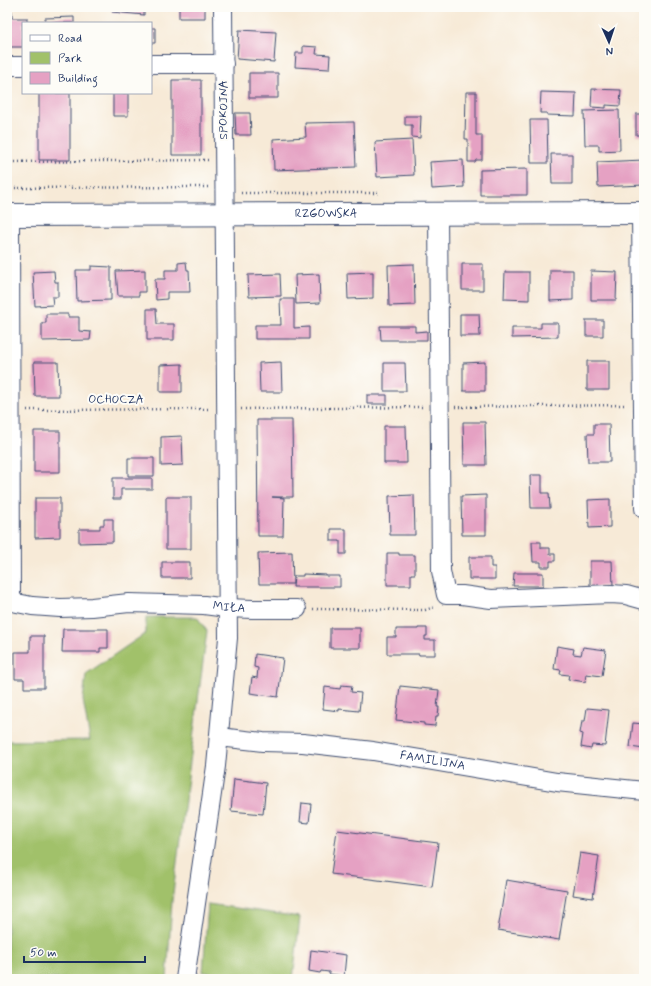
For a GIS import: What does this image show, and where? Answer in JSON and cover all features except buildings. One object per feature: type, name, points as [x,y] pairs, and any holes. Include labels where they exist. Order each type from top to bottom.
[{"type":"main road","name":"RZGOWSKA","points":[[8,215],[642,213]]},
{"type":"street","name":"SPOKOJNA","points":[[187,979],[185,979],[219,737],[228,638],[223,7]]},
{"type":"street","points":[[152,64],[224,64]]},
{"type":"street","points":[[7,66],[22,66]]},
{"type":"street","points":[[438,213],[441,571],[446,595],[462,595],[490,599],[611,594],[626,595],[644,600]]},
{"type":"street","points":[[642,213],[644,509]]},
{"type":"street","points":[[8,215],[11,410],[9,601]]},
{"type":"street","name":"MIŁA","points":[[9,601],[32,606],[60,608],[92,607],[128,603],[204,605],[227,608],[297,609]]},
{"type":"street","name":"FAMILIJNA","points":[[219,737],[264,742],[303,743],[372,751],[549,781],[644,791]]},
{"type":"path","points":[[7,162],[224,159]]},
{"type":"path","points":[[7,188],[208,188]]},
{"type":"path","points":[[236,193],[380,193]]},
{"type":"path","name":"OCHOCZA","points":[[11,410],[226,409]]},
{"type":"path","points":[[297,609],[425,610],[437,606],[446,595]]},
{"type":"green space","points":[[146,617],[197,617],[207,631],[172,901],[167,979],[7,979],[7,741],[90,740],[83,700],[86,674],[146,633]]},
{"type":"green space","points":[[208,904],[300,917],[293,979],[254,979],[203,972]]}]
